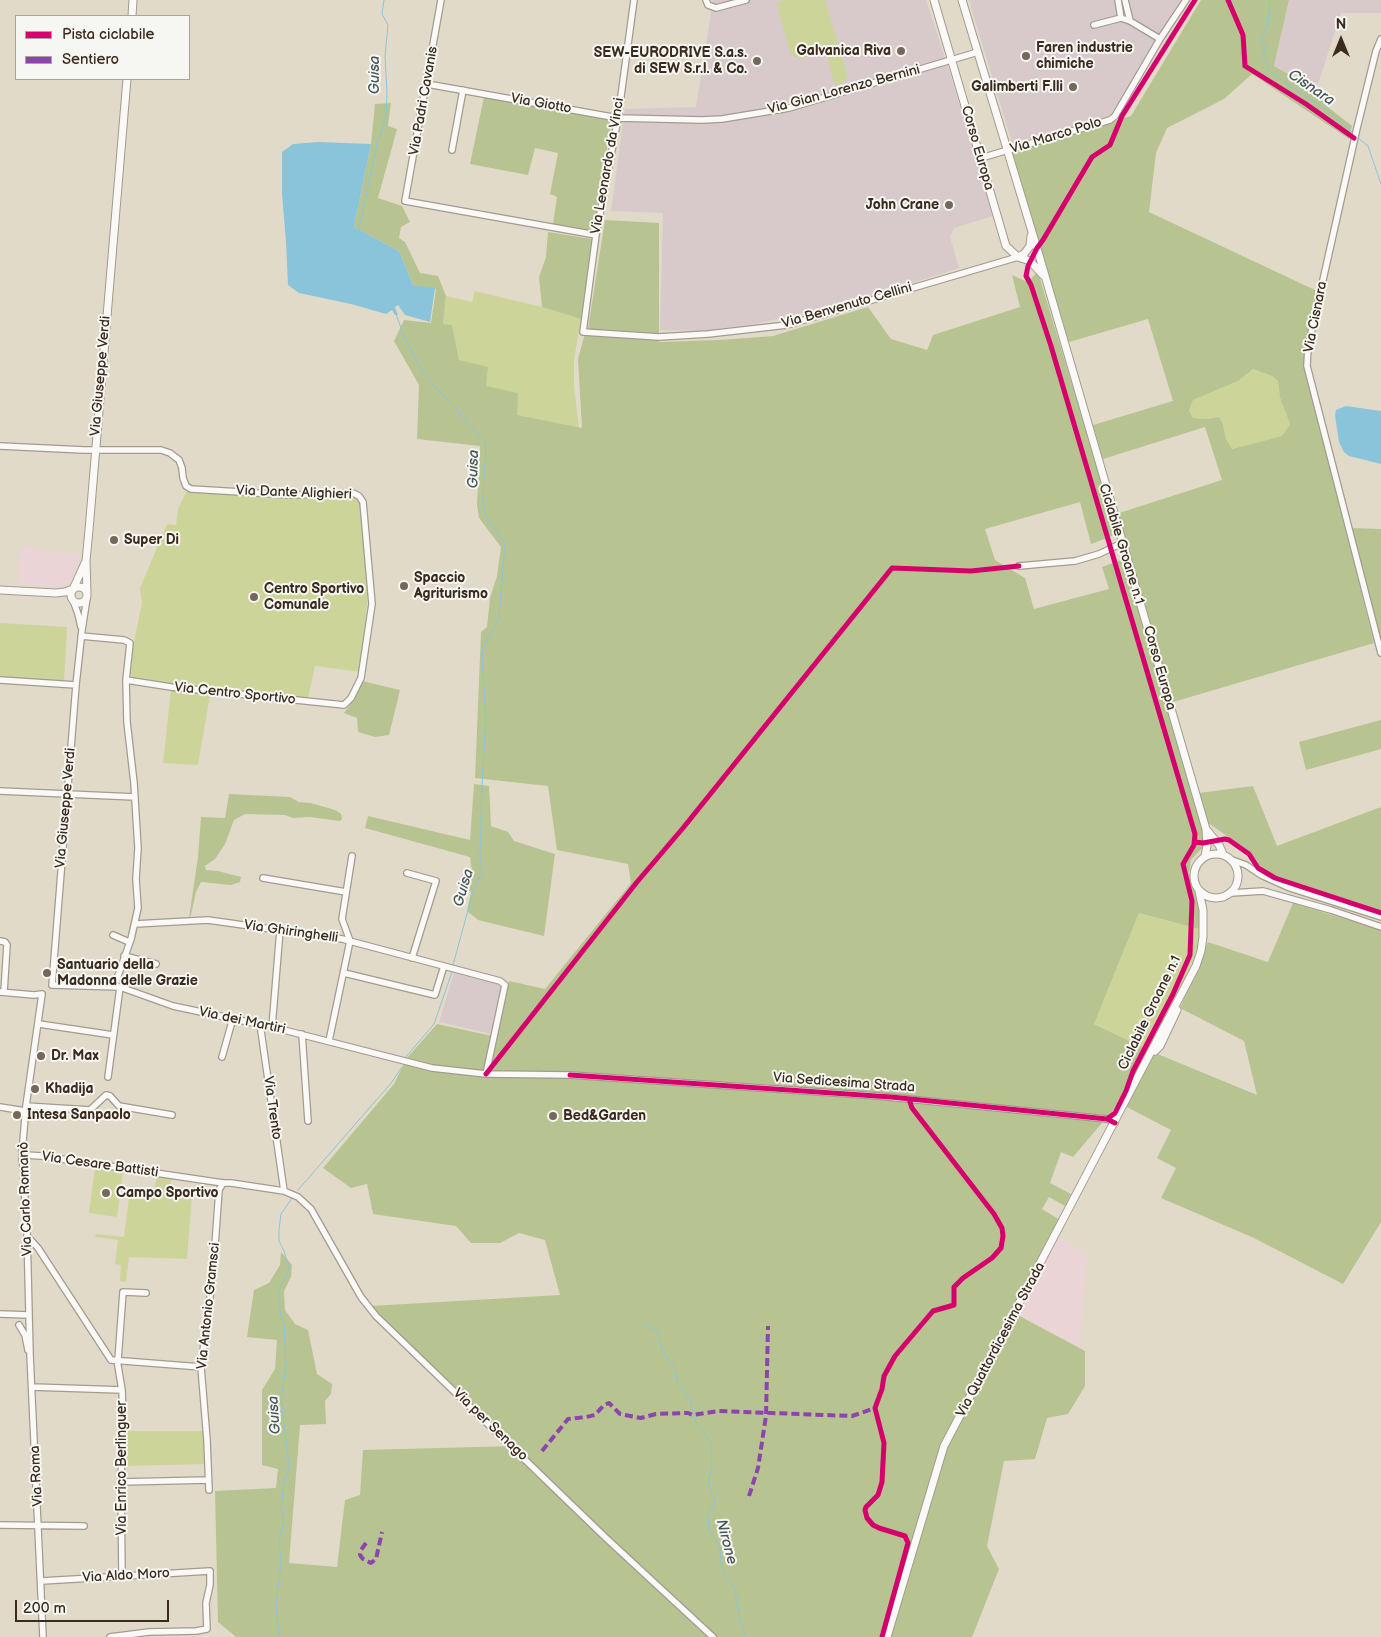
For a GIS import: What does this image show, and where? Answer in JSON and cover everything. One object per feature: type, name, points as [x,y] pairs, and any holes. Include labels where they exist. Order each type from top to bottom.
[{"type":"street","points":[[132,15],[133,0]]},
{"type":"street","name":"Via Padri Cavanis","points":[[441,0],[405,201],[596,235]]},
{"type":"street","name":"Via Leonardo da Vinci","points":[[583,332],[596,235],[618,118],[634,0]]},
{"type":"street","points":[[706,0],[708,5],[716,8],[746,0]]},
{"type":"street","name":"Corso Europa","points":[[934,0],[1006,246],[1018,257],[1030,261],[1045,277]]},
{"type":"street","name":"Corso Europa","points":[[962,0],[1206,829],[1207,843],[1205,856]]},
{"type":"street","points":[[1118,0],[1121,18]]},
{"type":"street","points":[[1125,0],[1130,21]]},
{"type":"street","name":"Via Marco Polo","points":[[981,158],[1007,152],[1110,120],[1115,116],[1160,39],[1186,0]]},
{"type":"street","points":[[1094,25],[1121,18],[1130,21],[1160,39]]},
{"type":"street","name":"Via Cisnara","points":[[1381,40],[1376,51],[1356,128],[1308,347],[1307,366],[1381,653]]},
{"type":"street","name":"Via Gian Lorenzo Bernini","points":[[618,118],[702,120],[789,108],[978,52]]},
{"type":"street","name":"Via Giuseppe Verdi","points":[[52,985],[76,685],[87,595],[86,560],[127,80]]},
{"type":"street","name":"Via Giotto","points":[[427,84],[618,118]]},
{"type":"street","points":[[452,150],[463,90]]},
{"type":"street","points":[[1018,257],[1024,254],[1030,246],[1031,230]]},
{"type":"street","name":"Via Benvenuto Cellini","points":[[583,332],[659,337],[708,334],[787,325],[1018,257]]},
{"type":"street","points":[[0,446],[95,450]]},
{"type":"street","name":"Via Dante Alighieri","points":[[95,450],[161,450],[170,453],[179,460],[186,486],[191,489],[290,495],[353,493],[359,496],[364,506],[372,604],[361,678],[351,698],[344,705]]},
{"type":"street","points":[[1019,566],[1075,561],[1099,554],[1122,543]]},
{"type":"street","name":"Via Giuseppe Verdi","points":[[74,588],[86,560]]},
{"type":"street","points":[[0,590],[56,593],[65,592],[80,586],[85,588],[87,595],[84,604],[73,602],[56,593]]},
{"type":"street","points":[[73,602],[74,588]]},
{"type":"street","name":"Via Giuseppe Verdi","points":[[73,602],[78,614],[81,633]]},
{"type":"street","points":[[81,633],[124,640],[130,643],[126,680],[138,848],[136,879],[138,908],[136,924],[124,956],[117,987],[108,1077]]},
{"type":"street","points":[[0,680],[76,685]]},
{"type":"street","name":"Via Centro Sportivo","points":[[126,680],[181,688],[344,705]]},
{"type":"street","points":[[0,791],[135,796]]},
{"type":"street","name":"Corso Europa","points":[[1206,829],[1223,854]]},
{"type":"street","points":[[1232,860],[1239,873],[1236,888],[1223,897],[1215,898],[1199,891],[1193,876],[1199,861],[1205,856],[1214,853],[1223,854],[1261,875],[1290,888],[1381,917]]},
{"type":"street","points":[[329,1041],[350,941],[342,919],[352,856]]},
{"type":"street","points":[[407,873],[436,881],[412,958]]},
{"type":"street","points":[[263,878],[346,892]]},
{"type":"street","name":"Via Quattordicesima Strada","points":[[887,1637],[944,1446],[1190,980],[1201,950],[1203,910],[1199,891]]},
{"type":"street","points":[[1230,893],[1263,891],[1331,910],[1381,927]]},
{"type":"street","points":[[1203,910],[1215,898]]},
{"type":"street","name":"Via Ghiringhelli","points":[[136,924],[199,920],[280,930],[350,941],[500,981],[505,985],[486,1074]]},
{"type":"street","points":[[272,1027],[280,930]]},
{"type":"street","points":[[113,935],[129,942]]},
{"type":"street","points":[[0,941],[5,942],[7,945],[2,992],[42,994],[52,985]]},
{"type":"street","points":[[124,956],[148,964],[156,964]]},
{"type":"street","points":[[344,973],[435,995],[444,966]]},
{"type":"street","name":"Via dei Martiri","points":[[52,985],[117,987],[173,1006],[302,1034],[432,1068]]},
{"type":"street","name":"Via Carlo Romanò","points":[[29,1315],[23,1155],[25,1108],[42,994]]},
{"type":"street","name":"Via Quattordicesima Strada","points":[[1149,1057],[1160,1046],[1176,1014],[1180,998]]},
{"type":"street","points":[[222,1058],[233,1018]]},
{"type":"street","points":[[39,1024],[113,1035]]},
{"type":"street","name":"Via Trento","points":[[260,1024],[284,1191]]},
{"type":"street","points":[[1160,1046],[1159,1042],[1164,1032],[1163,1028]]},
{"type":"street","points":[[302,1034],[308,1120]]},
{"type":"street","name":"Via Sedicesima Strada","points":[[432,1068],[486,1074],[580,1076],[878,1096],[1107,1119],[1114,1123]]},
{"type":"street","points":[[2,1108],[90,1110],[106,1095],[110,1096],[119,1106],[172,1115]]},
{"type":"street","name":"Via Cesare Battisti","points":[[23,1155],[222,1183],[231,1182],[292,1194]]},
{"type":"street","name":"Via Antonio Gramsci","points":[[209,1490],[201,1367],[213,1273],[219,1190],[222,1183]]},
{"type":"street","name":"Via per Senago","points":[[292,1194],[311,1208],[365,1304],[376,1316],[599,1532],[713,1637]]},
{"type":"street","points":[[27,1236],[38,1248],[112,1361],[201,1367]]},
{"type":"street","name":"Via Enrico Berlinguer","points":[[122,1577],[121,1482],[123,1432],[122,1390],[117,1360],[123,1292],[146,1293]]},
{"type":"street","points":[[0,1314],[29,1315]]},
{"type":"street","points":[[9,1315],[19,1325],[25,1335],[30,1354]]},
{"type":"street","name":"Via Roma","points":[[29,1315],[43,1637]]},
{"type":"street","points":[[19,1325],[30,1331]]},
{"type":"street","points":[[32,1387],[122,1390]]},
{"type":"street","points":[[121,1482],[208,1480]]},
{"type":"street","points":[[26,1525],[39,1514]]},
{"type":"street","points":[[0,1525],[84,1526]]},
{"type":"street","name":"Via Aldo Moro","points":[[42,1581],[210,1571],[210,1585],[206,1603],[207,1629],[149,1632],[110,1637]]},
{"type":"shaded area","points":[[713,0],[926,0],[993,216],[954,228],[950,237],[959,268],[865,298],[756,324],[700,331],[660,330],[663,213],[611,211],[625,109],[696,107]]},
{"type":"shaded area","points":[[969,0],[1183,0],[1110,116],[1013,146]]},
{"type":"shaded area","points":[[1289,0],[1381,0],[1381,13],[1341,13],[1317,87],[1274,66]]},
{"type":"shaded area","points":[[20,547],[37,547],[37,551],[79,554],[75,579],[59,587],[18,584]]},
{"type":"shaded area","points":[[454,973],[502,985],[491,1034],[439,1022]]},
{"type":"shaded area","points":[[1059,1238],[1087,1252],[1080,1347],[1018,1315]]},
{"type":"green space","points":[[784,0],[825,0],[848,78],[844,79],[844,82],[835,85],[825,50],[821,51],[819,43],[814,44],[817,54],[800,59],[791,55],[776,3]]},
{"type":"green space","points":[[1201,0],[1289,0],[1274,66],[1318,90],[1324,97],[1324,104],[1352,126],[1349,139],[1252,74],[1224,99],[1167,128],[1156,153],[1149,212],[1317,291],[1304,348],[1305,369],[1374,643],[1173,702],[1116,514],[1222,480],[1205,427],[1103,459],[1093,425],[1173,401],[1148,319],[1069,342],[1012,152],[1131,116]],"holes":[[[1253,369],[1272,376],[1278,381],[1280,398],[1290,424],[1282,436],[1232,449],[1226,439],[1223,424],[1219,417],[1208,419],[1193,418],[1189,411],[1193,400],[1238,381]]]},
{"type":"green space","points":[[484,97],[612,120],[593,231],[553,224],[557,197],[550,194],[558,153],[535,148],[528,175],[470,164]]},
{"type":"green space","points":[[391,103],[388,126],[397,129],[378,198],[402,206],[410,222],[401,227],[399,238],[405,242],[420,273],[438,276],[446,296],[443,324],[452,325],[459,360],[488,367],[486,386],[518,393],[517,415],[582,428],[578,359],[588,329],[605,220],[659,223],[659,342],[773,336],[868,307],[891,339],[927,350],[933,335],[1020,307],[1012,275],[1027,282],[1038,272],[1117,534],[1091,544],[1080,502],[985,529],[995,560],[1025,578],[1034,609],[1109,589],[1102,567],[1124,559],[1206,842],[1191,860],[1189,873],[1200,911],[1199,929],[1139,913],[1094,1024],[1148,1050],[1257,1095],[1244,1041],[1180,1008],[1208,942],[1268,962],[1293,903],[1381,930],[1381,1222],[1343,1284],[1254,1238],[1161,1198],[1176,1168],[1157,1158],[1171,1130],[1119,1103],[1073,1157],[1061,1152],[1050,1183],[1071,1194],[1065,1206],[1049,1197],[1042,1209],[1060,1220],[1012,1312],[1085,1351],[1085,1386],[1068,1414],[1047,1418],[1035,1459],[1004,1461],[987,1546],[999,1569],[972,1637],[236,1637],[218,1622],[215,1491],[276,1488],[278,1469],[262,1465],[262,1390],[275,1369],[277,1340],[247,1337],[254,1290],[269,1283],[280,1265],[281,1252],[292,1265],[291,1277],[284,1291],[285,1310],[295,1324],[308,1330],[317,1374],[332,1384],[331,1394],[325,1401],[326,1424],[300,1425],[289,1563],[337,1567],[345,1500],[360,1495],[363,1450],[515,1446],[371,1306],[560,1295],[545,1240],[519,1233],[500,1243],[471,1243],[456,1226],[373,1214],[367,1184],[351,1188],[323,1168],[394,1084],[406,1059],[437,1024],[497,1037],[509,981],[545,989],[631,883],[628,864],[557,850],[548,786],[475,778],[481,632],[487,627],[490,598],[497,576],[501,547],[479,518],[477,505],[480,446],[417,439],[419,385],[394,341],[404,320],[431,323],[436,289],[413,285],[399,251],[354,227],[371,144],[375,104]]},
{"type":"green space","points":[[548,232],[592,239],[581,319],[542,307],[539,277],[546,257]]},
{"type":"green space","points":[[475,291],[542,307],[581,319],[574,360],[574,387],[579,428],[516,415],[459,360],[452,326],[443,324],[446,296],[472,302]]},
{"type":"green space","points":[[1253,369],[1272,376],[1278,381],[1280,398],[1290,424],[1283,436],[1231,449],[1226,439],[1223,424],[1208,419],[1192,418],[1189,411],[1193,400],[1237,381]]},
{"type":"green space","name":"Centro Sportivo Comunale","points":[[186,492],[351,495],[358,499],[361,507],[368,591],[361,672],[315,666],[308,699],[141,680],[131,675],[133,646],[142,603],[140,588],[167,524],[176,525],[178,509]]},
{"type":"green space","points":[[1351,528],[1381,529],[1381,641],[1371,603]]},
{"type":"green space","points":[[0,623],[67,627],[64,683],[0,679]]},
{"type":"green space","points":[[362,681],[400,690],[389,735],[375,737],[358,732],[357,718],[344,713],[352,702]]},
{"type":"green space","points":[[171,690],[210,695],[198,765],[163,763]]},
{"type":"green space","points":[[1381,720],[1381,749],[1306,770],[1299,742]]},
{"type":"green space","points":[[474,784],[489,786],[491,826],[508,832],[514,841],[555,854],[544,936],[478,920],[467,911],[471,892],[467,890],[472,872],[470,857],[365,828],[368,816],[470,840]]},
{"type":"green space","points":[[1253,786],[1277,846],[1381,807],[1381,912],[1272,875],[1258,867],[1251,853],[1207,822],[1199,793]]},
{"type":"green space","points":[[229,794],[290,797],[299,802],[311,803],[335,810],[341,814],[342,819],[340,821],[310,817],[293,818],[285,815],[245,814],[234,820],[225,844],[215,859],[205,866],[206,870],[241,877],[240,882],[231,885],[201,882],[196,892],[189,918],[198,857],[201,817],[225,818]]},
{"type":"green space","points":[[1139,913],[1199,929],[1199,944],[1187,975],[1148,1050],[1094,1024]]},
{"type":"green space","name":"Campo Sportivo","points":[[95,1168],[123,1172],[117,1217],[89,1213]]},
{"type":"green space","points":[[157,1176],[172,1178],[169,1192],[192,1196],[187,1259],[129,1257],[126,1282],[120,1281],[121,1265],[115,1264],[118,1240],[95,1237],[96,1234],[124,1237],[129,1197],[152,1199]]},
{"type":"green space","points":[[127,1431],[203,1431],[205,1464],[126,1466]]},
{"type":"water","points":[[318,142],[371,144],[354,227],[399,251],[413,285],[435,288],[430,322],[405,315],[398,305],[395,307],[398,315],[395,315],[392,310],[386,314],[351,304],[299,293],[288,285],[282,194],[282,152],[293,144]]},
{"type":"water","points":[[1346,406],[1381,411],[1381,464],[1349,456],[1344,452],[1339,442],[1335,415],[1336,410]]},
{"type":"waterway","name":"Guisa","points":[[359,231],[377,143],[386,119],[385,56],[388,25],[382,14],[384,0]]},
{"type":"waterway","name":"Cisnara","points":[[1270,0],[1268,24],[1261,41],[1265,46],[1263,57],[1267,60],[1267,67],[1271,73],[1332,114],[1354,134]]},
{"type":"waterway","name":"Cisnara","points":[[1357,137],[1368,146],[1381,184]]},
{"type":"waterway","name":"Guisa","points":[[396,314],[404,336],[423,373],[485,442],[483,505],[487,518],[505,543],[499,618],[483,648],[482,657],[486,719],[480,856],[482,873],[473,892],[453,965]]},
{"type":"waterway","name":"Guisa","points":[[405,1058],[434,1024],[452,972]]},
{"type":"waterway","name":"Guisa","points":[[298,1190],[392,1082],[401,1068]]},
{"type":"waterway","name":"Guisa","points":[[279,1637],[276,1603],[281,1564],[279,1541],[284,1521],[281,1508],[284,1484],[289,1467],[281,1399],[286,1367],[284,1324],[281,1318],[279,1300],[279,1290],[289,1269],[279,1241],[279,1230],[281,1214],[292,1198]]},
{"type":"waterway","name":"Nirone","points":[[643,1324],[656,1330],[658,1333],[663,1353],[675,1367],[678,1384],[690,1399],[695,1421],[711,1443],[712,1468],[708,1481],[715,1502],[708,1517],[709,1530],[720,1547],[724,1575],[734,1586],[741,1623],[746,1637]]},
{"type":"marked path","points":[[749,1496],[758,1468],[766,1416],[768,1326]]},
{"type":"marked path","points":[[542,1451],[568,1419],[595,1415],[604,1405],[609,1403],[620,1414],[641,1418],[656,1414],[688,1413],[693,1415],[718,1411],[852,1416],[875,1408]]},
{"type":"marked path","points":[[366,1543],[360,1555],[371,1563],[376,1559],[382,1532]]},
{"type":"cycle path","name":"Ciclabile Groane n.1","points":[[1107,1119],[1115,1113],[1133,1071],[1173,994],[1190,955],[1192,901],[1183,864],[1194,845],[1195,834],[1051,346],[1031,285],[1026,276],[1028,266],[1037,248],[1092,157],[1110,145],[1122,116],[1195,0]]},
{"type":"cycle path","points":[[1228,0],[1243,35],[1245,66],[1306,104],[1354,138]]},
{"type":"cycle path","points":[[486,1074],[637,882],[683,828],[892,568],[971,571],[1019,566]]},
{"type":"cycle path","points":[[1195,842],[1229,840],[1249,854],[1258,868],[1275,878],[1381,913]]},
{"type":"cycle path","points":[[570,1075],[891,1097],[1107,1119],[1115,1123]]},
{"type":"cycle path","points":[[882,1637],[908,1543],[905,1536],[873,1525],[867,1518],[865,1510],[878,1495],[882,1482],[884,1443],[875,1408],[882,1389],[884,1376],[895,1356],[933,1311],[954,1305],[954,1287],[963,1278],[992,1258],[1001,1248],[1003,1236],[1002,1228],[994,1214],[912,1108],[909,1099]]},
{"type":"place","name":"Galvanica Riva","points":[[901,51]]},
{"type":"place","name":"Faren industrie chimiche","points":[[1026,56]]},
{"type":"place","name":"SEW-EURODRIVE S.a.s. di SEW S.r.l. & Co.","points":[[757,61]]},
{"type":"place","name":"Galimberti F.lli","points":[[1073,87]]},
{"type":"place","name":"John Crane","points":[[949,205]]},
{"type":"place","name":"Super Di","points":[[114,540]]},
{"type":"place","name":"Spaccio Agriturismo","points":[[404,586]]},
{"type":"place","name":"Centro Sportivo Comunale","points":[[254,597]]},
{"type":"place","name":"Santuario della Madonna delle Grazie","points":[[47,973]]},
{"type":"place","name":"Dr. Max","points":[[41,1056]]},
{"type":"place","name":"Khadija","points":[[35,1089]]},
{"type":"place","name":"Intesa Sanpaolo","points":[[17,1115]]},
{"type":"place","name":"Bed&Garden","points":[[553,1116]]},
{"type":"place","name":"Campo Sportivo","points":[[106,1193]]}]
